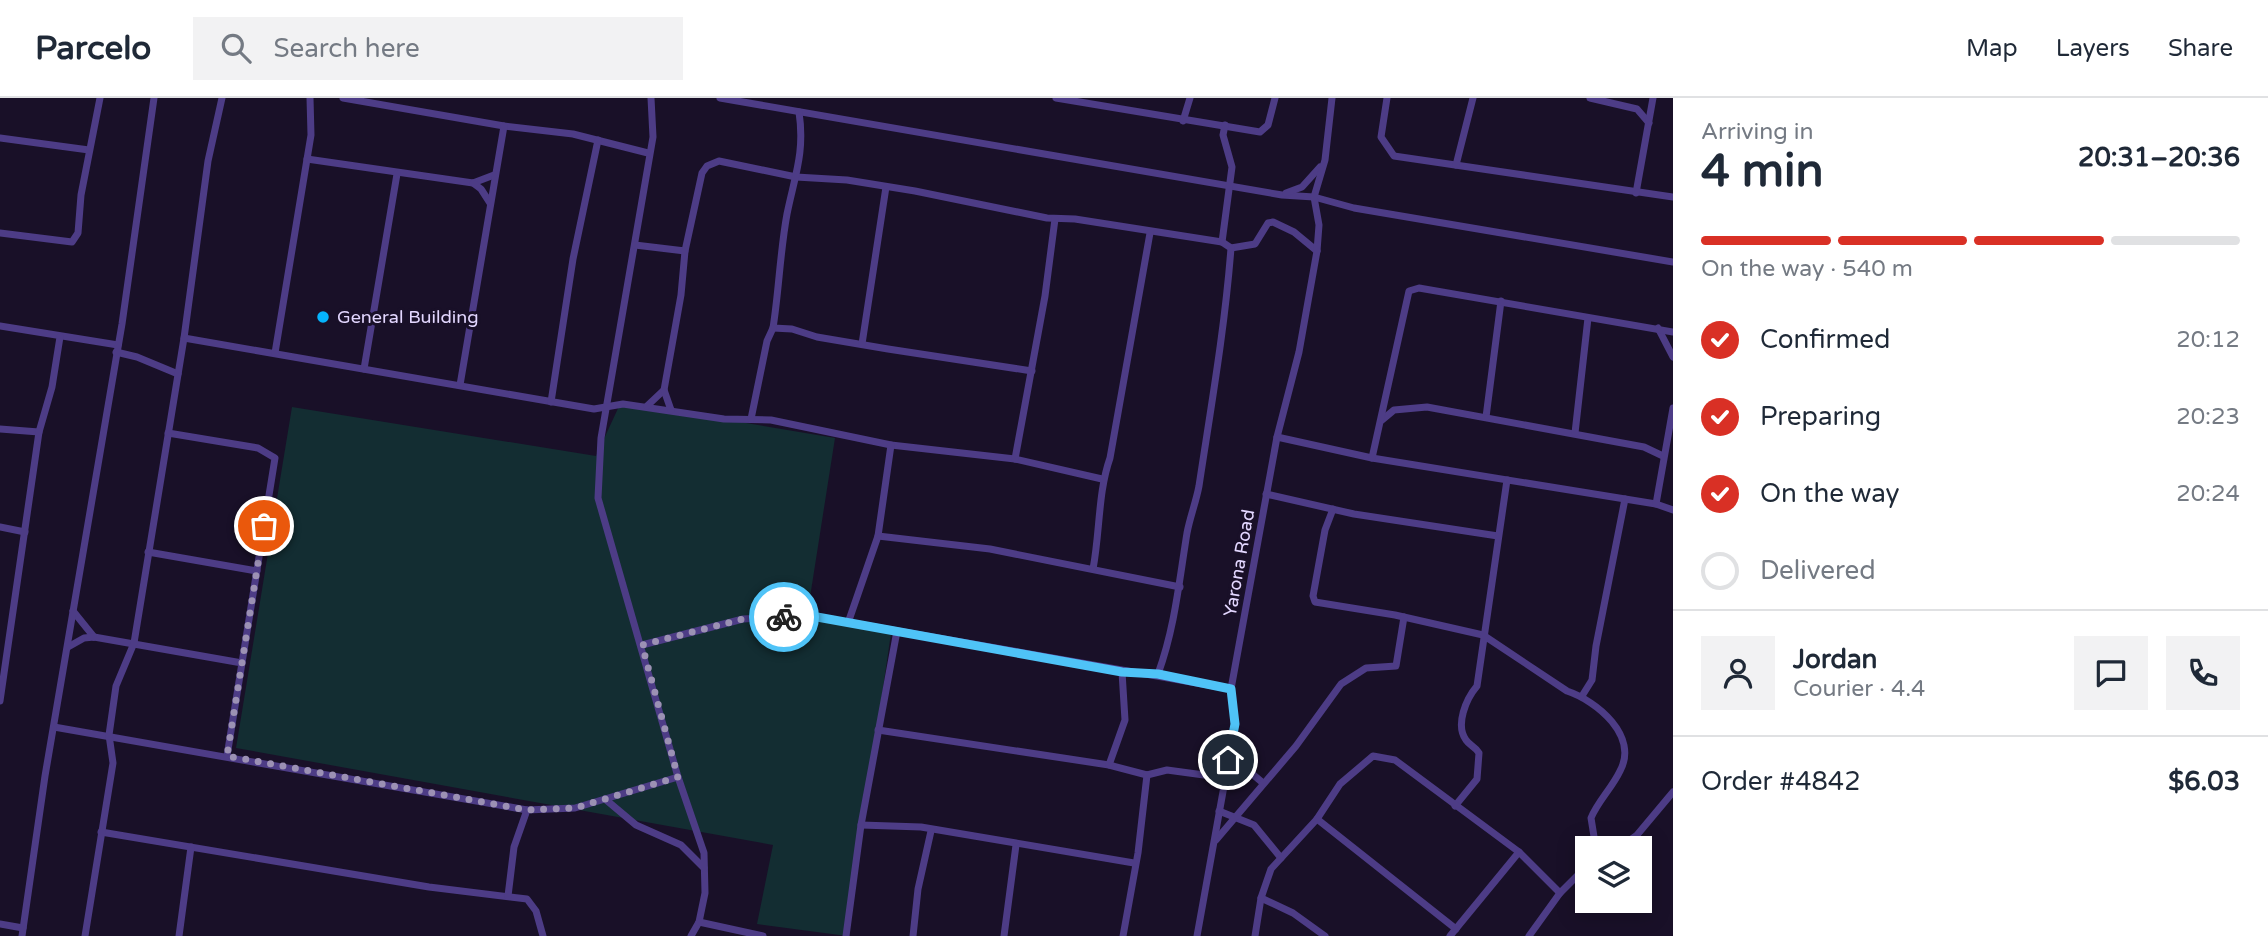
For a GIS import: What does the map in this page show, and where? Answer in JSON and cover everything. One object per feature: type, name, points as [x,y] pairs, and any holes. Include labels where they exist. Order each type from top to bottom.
[{"type":"street","points":[[0,233],[72,242],[78,233],[89,150],[100,98]]},
{"type":"street","points":[[0,924],[22,932],[72,611],[117,349],[154,98]]},
{"type":"street","points":[[85,936],[113,763],[109,735],[116,686],[134,643],[184,338],[208,161],[222,98]]},
{"type":"street","points":[[275,353],[307,159],[312,121],[310,98]]},
{"type":"street","points":[[343,98],[504,126],[544,129],[648,153]]},
{"type":"street","points":[[651,98],[653,127],[600,439],[598,498],[678,777],[704,853],[705,893],[699,922],[691,936]]},
{"type":"street","points":[[720,98],[1282,195],[1314,197],[1354,208],[1673,262]]},
{"type":"street","points":[[1056,98],[1261,132],[1268,125],[1275,98]]},
{"type":"street","points":[[1104,107],[1105,98]]},
{"type":"street","points":[[1183,121],[1189,98]]},
{"type":"street","points":[[1314,197],[1325,160],[1332,98]]},
{"type":"street","points":[[1387,98],[1381,137],[1388,151],[1394,156],[1673,197]]},
{"type":"street","points":[[1456,165],[1473,98]]},
{"type":"street","points":[[1590,98],[1637,108],[1648,123]]},
{"type":"street","points":[[1636,193],[1653,98]]},
{"type":"street","points":[[751,419],[767,341],[773,328],[787,215],[802,143],[799,112]]},
{"type":"street","points":[[1222,242],[1232,167],[1223,135],[1225,125]]},
{"type":"street","points":[[460,385],[504,126]]},
{"type":"street","points":[[0,138],[89,150]]},
{"type":"street","points":[[551,402],[575,250],[598,140]]},
{"type":"street","points":[[307,159],[473,183],[494,175]]},
{"type":"street","points":[[1282,195],[1302,187],[1325,160]]},
{"type":"street","points":[[671,410],[664,390],[681,295],[685,250],[702,173],[707,166],[719,161],[796,177],[847,180],[1055,219],[1075,219],[1150,233],[1222,242],[1231,248],[1255,244],[1268,223],[1273,222],[1294,232],[1317,251]]},
{"type":"street","points":[[364,369],[397,174]]},
{"type":"street","points":[[473,183],[481,189],[490,203]]},
{"type":"street","points":[[862,344],[886,187]]},
{"type":"street","name":"Yarona Road","points":[[1197,936],[1235,724],[1231,689],[1277,437],[1299,352],[1317,251],[1319,225],[1314,197]]},
{"type":"street","points":[[1015,458],[1032,371],[1055,219]]},
{"type":"street","points":[[1093,569],[1104,496],[1102,479],[1110,458],[1150,233]]},
{"type":"street","points":[[635,245],[685,250]]},
{"type":"street","points":[[1158,674],[1171,638],[1180,587],[1228,295],[1231,248]]},
{"type":"street","points":[[1372,458],[1409,291],[1419,288],[1673,332]]},
{"type":"street","points":[[1486,417],[1501,301]]},
{"type":"street","points":[[1575,433],[1588,318]]},
{"type":"street","points":[[0,326],[117,349],[178,373]]},
{"type":"street","points":[[773,328],[792,329],[817,337],[1032,371]]},
{"type":"street","points":[[1658,328],[1673,357]]},
{"type":"street","points":[[0,701],[39,432],[52,387],[60,337]]},
{"type":"street","points":[[184,338],[551,402],[606,409],[623,404],[647,406],[724,419],[751,419],[891,444],[1015,458],[1102,479]]},
{"type":"street","points":[[647,406],[664,390]]},
{"type":"street","points":[[1382,420],[1394,410],[1427,407],[1644,447],[1663,456]]},
{"type":"street","points":[[1656,504],[1673,408]]},
{"type":"street","points":[[0,429],[39,432]]},
{"type":"street","points":[[168,433],[258,448],[275,458],[227,756]]},
{"type":"street","points":[[1277,437],[1372,458],[1656,504],[1673,510]]},
{"type":"street","points":[[848,623],[878,536],[891,444]]},
{"type":"street","points":[[1455,806],[1477,779],[1479,753],[1466,740],[1461,725],[1463,713],[1477,686],[1507,480]]},
{"type":"street","points":[[1266,494],[1333,509],[1498,536]]},
{"type":"street","points":[[1582,696],[1592,680],[1594,655],[1625,499]]},
{"type":"street","points":[[1333,509],[1325,530],[1313,596],[1315,602],[1404,617],[1483,635],[1567,691],[1582,696],[1609,719],[1626,746],[1621,770],[1591,818],[1594,836]]},
{"type":"street","points":[[0,527],[25,532]]},
{"type":"street","points":[[878,536],[990,549],[1180,587]]},
{"type":"street","points":[[148,552],[257,571]]},
{"type":"street","points":[[72,611],[94,637]]},
{"type":"street","points":[[642,645],[765,615],[806,615],[1122,672],[1158,674],[1231,689]]},
{"type":"street","points":[[1214,843],[1296,746],[1342,684],[1366,668],[1395,666],[1404,617]]},
{"type":"street","points":[[846,936],[861,825],[897,631]]},
{"type":"street","points":[[68,647],[84,638],[94,637],[242,663]]},
{"type":"street","points":[[1109,765],[1125,720],[1122,672]]},
{"type":"street","points":[[54,727],[514,809],[575,808],[678,777]]},
{"type":"street","points":[[878,730],[1109,765],[1147,775],[1167,770],[1226,778]]},
{"type":"street","points":[[1255,936],[1267,876],[1317,819],[1340,784],[1373,756],[1395,760],[1519,852],[1560,893]]},
{"type":"street","points":[[1228,760],[1244,767],[1263,783]]},
{"type":"street","points":[[1123,936],[1134,863],[1138,853],[1147,775]]},
{"type":"street","points":[[1636,836],[1673,792]]},
{"type":"street","points":[[605,799],[636,825],[681,845],[705,869]]},
{"type":"street","points":[[514,809],[521,824]]},
{"type":"street","points":[[508,896],[514,847],[527,810]]},
{"type":"street","points":[[1219,811],[1254,825],[1281,858]]},
{"type":"street","points":[[1317,819],[1456,929]]},
{"type":"street","points":[[861,825],[921,827],[931,831],[1134,863]]},
{"type":"street","points":[[913,936],[918,889],[931,831]]},
{"type":"street","points":[[101,832],[429,887],[527,899],[532,905],[543,936]]},
{"type":"street","points":[[1004,936],[1016,845]]},
{"type":"street","points":[[179,936],[191,847]]},
{"type":"street","points":[[1450,936],[1519,852]]},
{"type":"street","points":[[1529,936],[1560,893],[1575,878]]},
{"type":"street","points":[[1261,898],[1293,913],[1325,936]]},
{"type":"street","points":[[699,922],[758,936]]},
{"type":"green space","points":[[621,402],[835,438],[808,610],[891,633],[847,936],[757,924],[773,845],[236,748],[292,407],[596,456]]},
{"type":"way so far","points":[[264,526],[227,756],[461,797],[514,809],[575,808],[678,777],[642,645],[743,619],[765,615],[784,617]]},
{"type":"place","name":"General Building","points":[[323,317]]},
{"type":"route","points":[[784,617],[806,615],[1122,672],[1158,674],[1231,689],[1235,724],[1228,760]]}]
